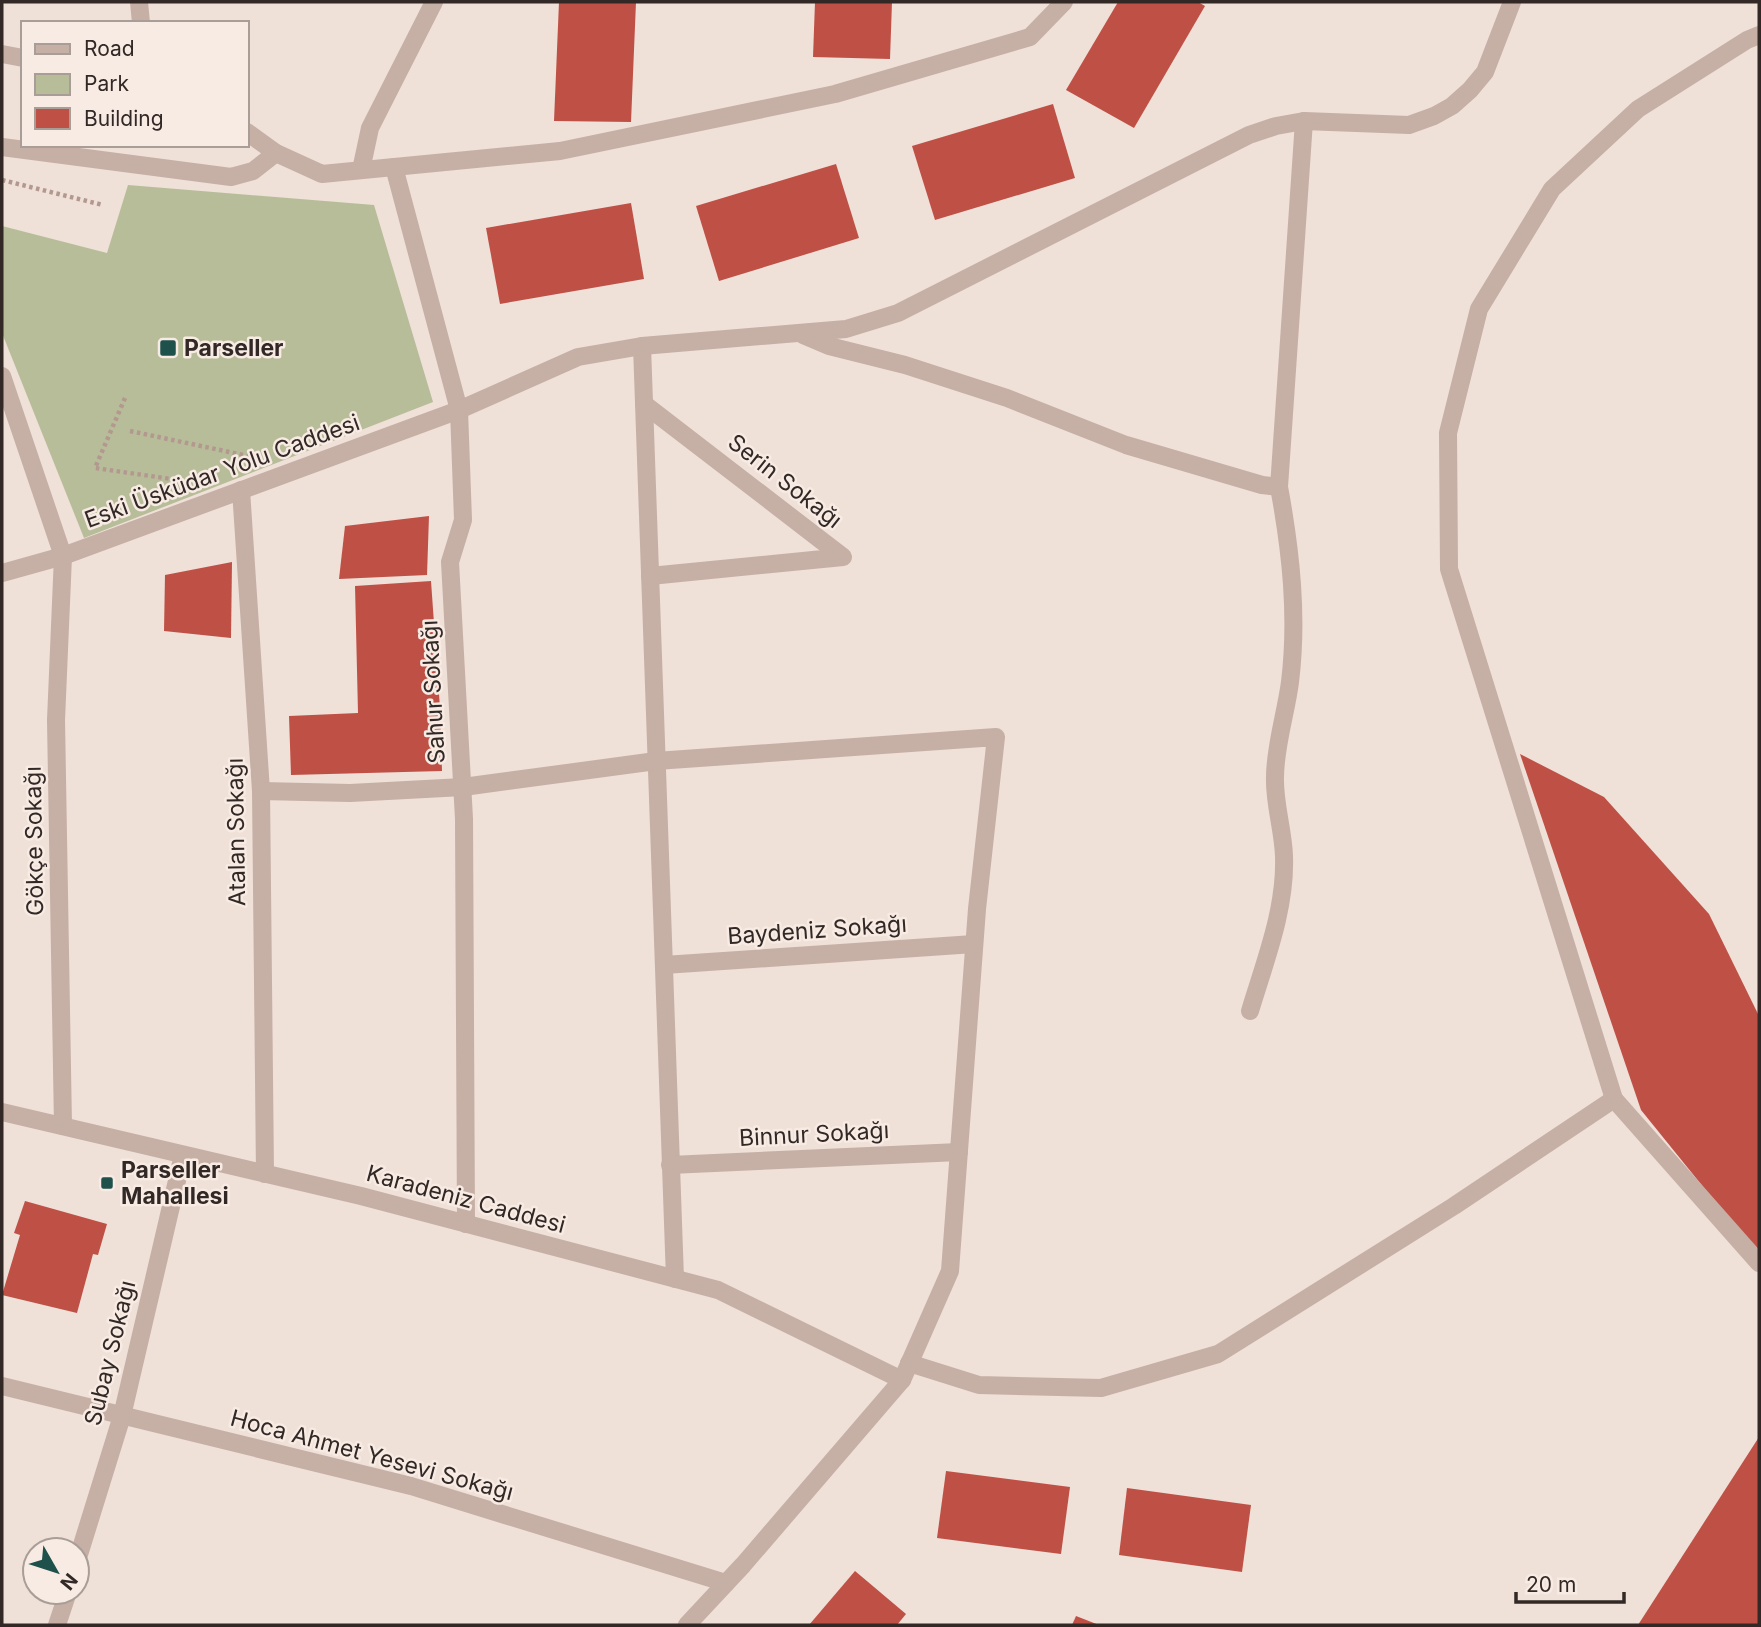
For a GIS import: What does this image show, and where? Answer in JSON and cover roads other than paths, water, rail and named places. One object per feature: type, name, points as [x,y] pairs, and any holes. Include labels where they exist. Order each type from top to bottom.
[{"type":"street","points":[[139,2],[141,21]]},
{"type":"street","points":[[361,170],[370,128],[434,2]]},
{"type":"street","points":[[248,133],[276,153],[322,174],[560,151],[835,94],[1030,37],[1064,2]]},
{"type":"street","name":"Eski Üsküdar Yolu Caddesi","points":[[2,573],[64,556],[459,410],[578,357],[642,346],[846,329],[898,313],[1250,135],[1276,126],[1304,121],[1409,125],[1443,111],[1471,90],[1485,72],[1512,2]]},
{"type":"street","points":[[1759,35],[1638,109],[1552,189],[1479,309],[1448,433],[1449,569],[1614,1099],[1759,1263]]},
{"type":"street","points":[[2,54],[21,58]]},
{"type":"street","points":[[1250,1011],[1278,912],[1284,856],[1275,776],[1290,681],[1293,629],[1290,558],[1279,487],[1304,121]]},
{"type":"street","points":[[2,147],[231,177],[253,171],[276,153]]},
{"type":"street","name":"Sahur Sokağı","points":[[394,167],[459,410],[463,520],[450,562],[463,787],[466,1224]]},
{"type":"street","points":[[799,333],[830,346],[905,365],[1007,398],[1126,445],[1262,485],[1279,487]]},
{"type":"street","points":[[642,346],[675,1279]]},
{"type":"street","points":[[2,376],[64,556]]},
{"type":"street","name":"Serin Sokağı","points":[[644,404],[843,557],[650,576]]},
{"type":"street","name":"Atalan Sokağı","points":[[241,490],[261,791],[265,1174]]},
{"type":"street","name":"Gökçe Sokağı","points":[[63,1126],[56,720],[64,556]]},
{"type":"street","points":[[261,791],[350,793],[463,787],[656,761],[996,737],[974,944],[950,1271],[902,1380],[687,1625]]},
{"type":"street","name":"Baydeniz Sokağı","points":[[664,965],[974,944]]},
{"type":"street","points":[[909,1363],[979,1385],[1101,1388],[1218,1354],[1454,1206],[1614,1099]]},
{"type":"street","name":"Karadeniz Caddesi","points":[[2,1112],[265,1174],[719,1290],[902,1380]]},
{"type":"street","name":"Binnur Sokağı","points":[[670,1165],[959,1152]]},
{"type":"street","name":"Subay Sokağı","points":[[85,1536],[122,1416],[183,1155]]},
{"type":"street","name":"Hoca Ahmet Yesevi Sokağı","points":[[2,1387],[411,1486],[726,1583]]},
{"type":"street","points":[[57,1625],[63,1606]]},
{"type":"place","name":"Parseller","points":[[168,348]]},
{"type":"place","name":"Parseller Mahallesi","points":[[107,1183]]}]
